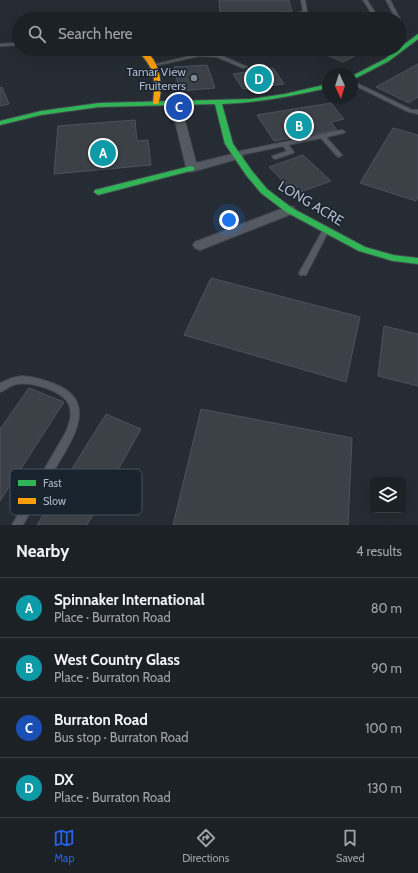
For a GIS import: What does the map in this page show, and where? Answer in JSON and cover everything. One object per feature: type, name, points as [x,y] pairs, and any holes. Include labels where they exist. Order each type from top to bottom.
[{"type":"street","points":[[406,46],[418,36]]},
{"type":"street","points":[[147,56],[154,64],[158,87],[156,103]]},
{"type":"street","points":[[358,75],[384,63],[393,56]]},
{"type":"street","points":[[0,123],[70,108],[99,105],[250,101],[285,96],[322,87]]},
{"type":"street","name":"LONG ACRE","points":[[218,103],[229,144],[264,191],[289,210],[362,248],[393,258],[418,260]]},
{"type":"street","points":[[180,121],[191,168]]},
{"type":"street","points":[[98,192],[236,155]]},
{"type":"street","points":[[200,245],[289,210]]},
{"type":"lane","points":[[303,0],[305,12]]},
{"type":"lane","points":[[365,0],[373,12]]},
{"type":"lane","points":[[388,0],[394,12]]},
{"type":"lane","points":[[0,45],[12,44]]},
{"type":"lane","points":[[154,64],[193,56]]},
{"type":"lane","points":[[218,56],[245,66]]},
{"type":"lane","points":[[358,85],[411,111],[418,112]]},
{"type":"lane","points":[[236,155],[342,132]]},
{"type":"lane","points":[[322,136],[339,155]]},
{"type":"lane","points":[[275,157],[291,152],[284,144]]},
{"type":"lane","points":[[303,273],[326,230]]},
{"type":"lane","points":[[0,388],[13,381],[25,380],[60,390],[73,402],[75,410],[70,434],[50,469]]},
{"type":"lane","points":[[17,525],[23,515]]},
{"type":"building","points":[[219,0],[289,0],[292,12],[220,12]]},
{"type":"building","points":[[329,56],[355,56],[343,62]]},
{"type":"building","points":[[418,64],[418,97],[409,103],[376,87]]},
{"type":"building","name":"Tamar View Fruiterers","points":[[207,65],[215,88],[180,91],[174,67]]},
{"type":"building","points":[[273,68],[284,84],[243,89],[233,74]]},
{"type":"building","points":[[2,87],[9,104],[0,106],[0,88]]},
{"type":"building","points":[[332,104],[344,119],[331,122],[337,130],[274,141],[257,115]]},
{"type":"building","points":[[135,120],[137,141],[148,140],[151,165],[54,174],[58,126]]},
{"type":"building","points":[[393,128],[418,135],[418,197],[416,201],[360,183]]},
{"type":"building","points":[[303,155],[331,181],[295,194],[269,167]]},
{"type":"building","points":[[211,278],[360,317],[346,382],[184,335]]},
{"type":"building","points":[[384,326],[418,334],[418,386],[378,376]]},
{"type":"building","points":[[29,388],[64,402],[21,469],[10,469],[10,486],[0,501],[0,429]]},
{"type":"building","points":[[201,409],[352,438],[348,525],[173,525]]},
{"type":"building","points":[[106,414],[141,429],[118,469],[72,469]]},
{"type":"building","points":[[43,515],[93,515],[87,525],[37,525]]},
{"type":"traffic: fast","points":[[406,45],[418,36]]},
{"type":"traffic: fast","points":[[358,75],[392,56]]},
{"type":"traffic: fast","points":[[0,123],[41,113],[99,105],[250,101],[285,96],[322,87]]},
{"type":"traffic: fast","points":[[218,103],[229,144],[249,173],[264,191],[289,210],[362,249],[393,258],[418,261]]},
{"type":"traffic: fast","points":[[98,192],[191,168]]},
{"type":"traffic: slow","points":[[147,56],[154,66],[156,73],[156,103]]},
{"type":"place","name":"Tamar View Fruiterers","points":[[194,78]]},
{"type":"place","name":"DX","points":[[259,79]]},
{"type":"place","name":"Burraton Road","points":[[179,107]]},
{"type":"place","name":"West Country Glass","points":[[299,126]]},
{"type":"place","name":"Spinnaker International","points":[[103,153]]}]
